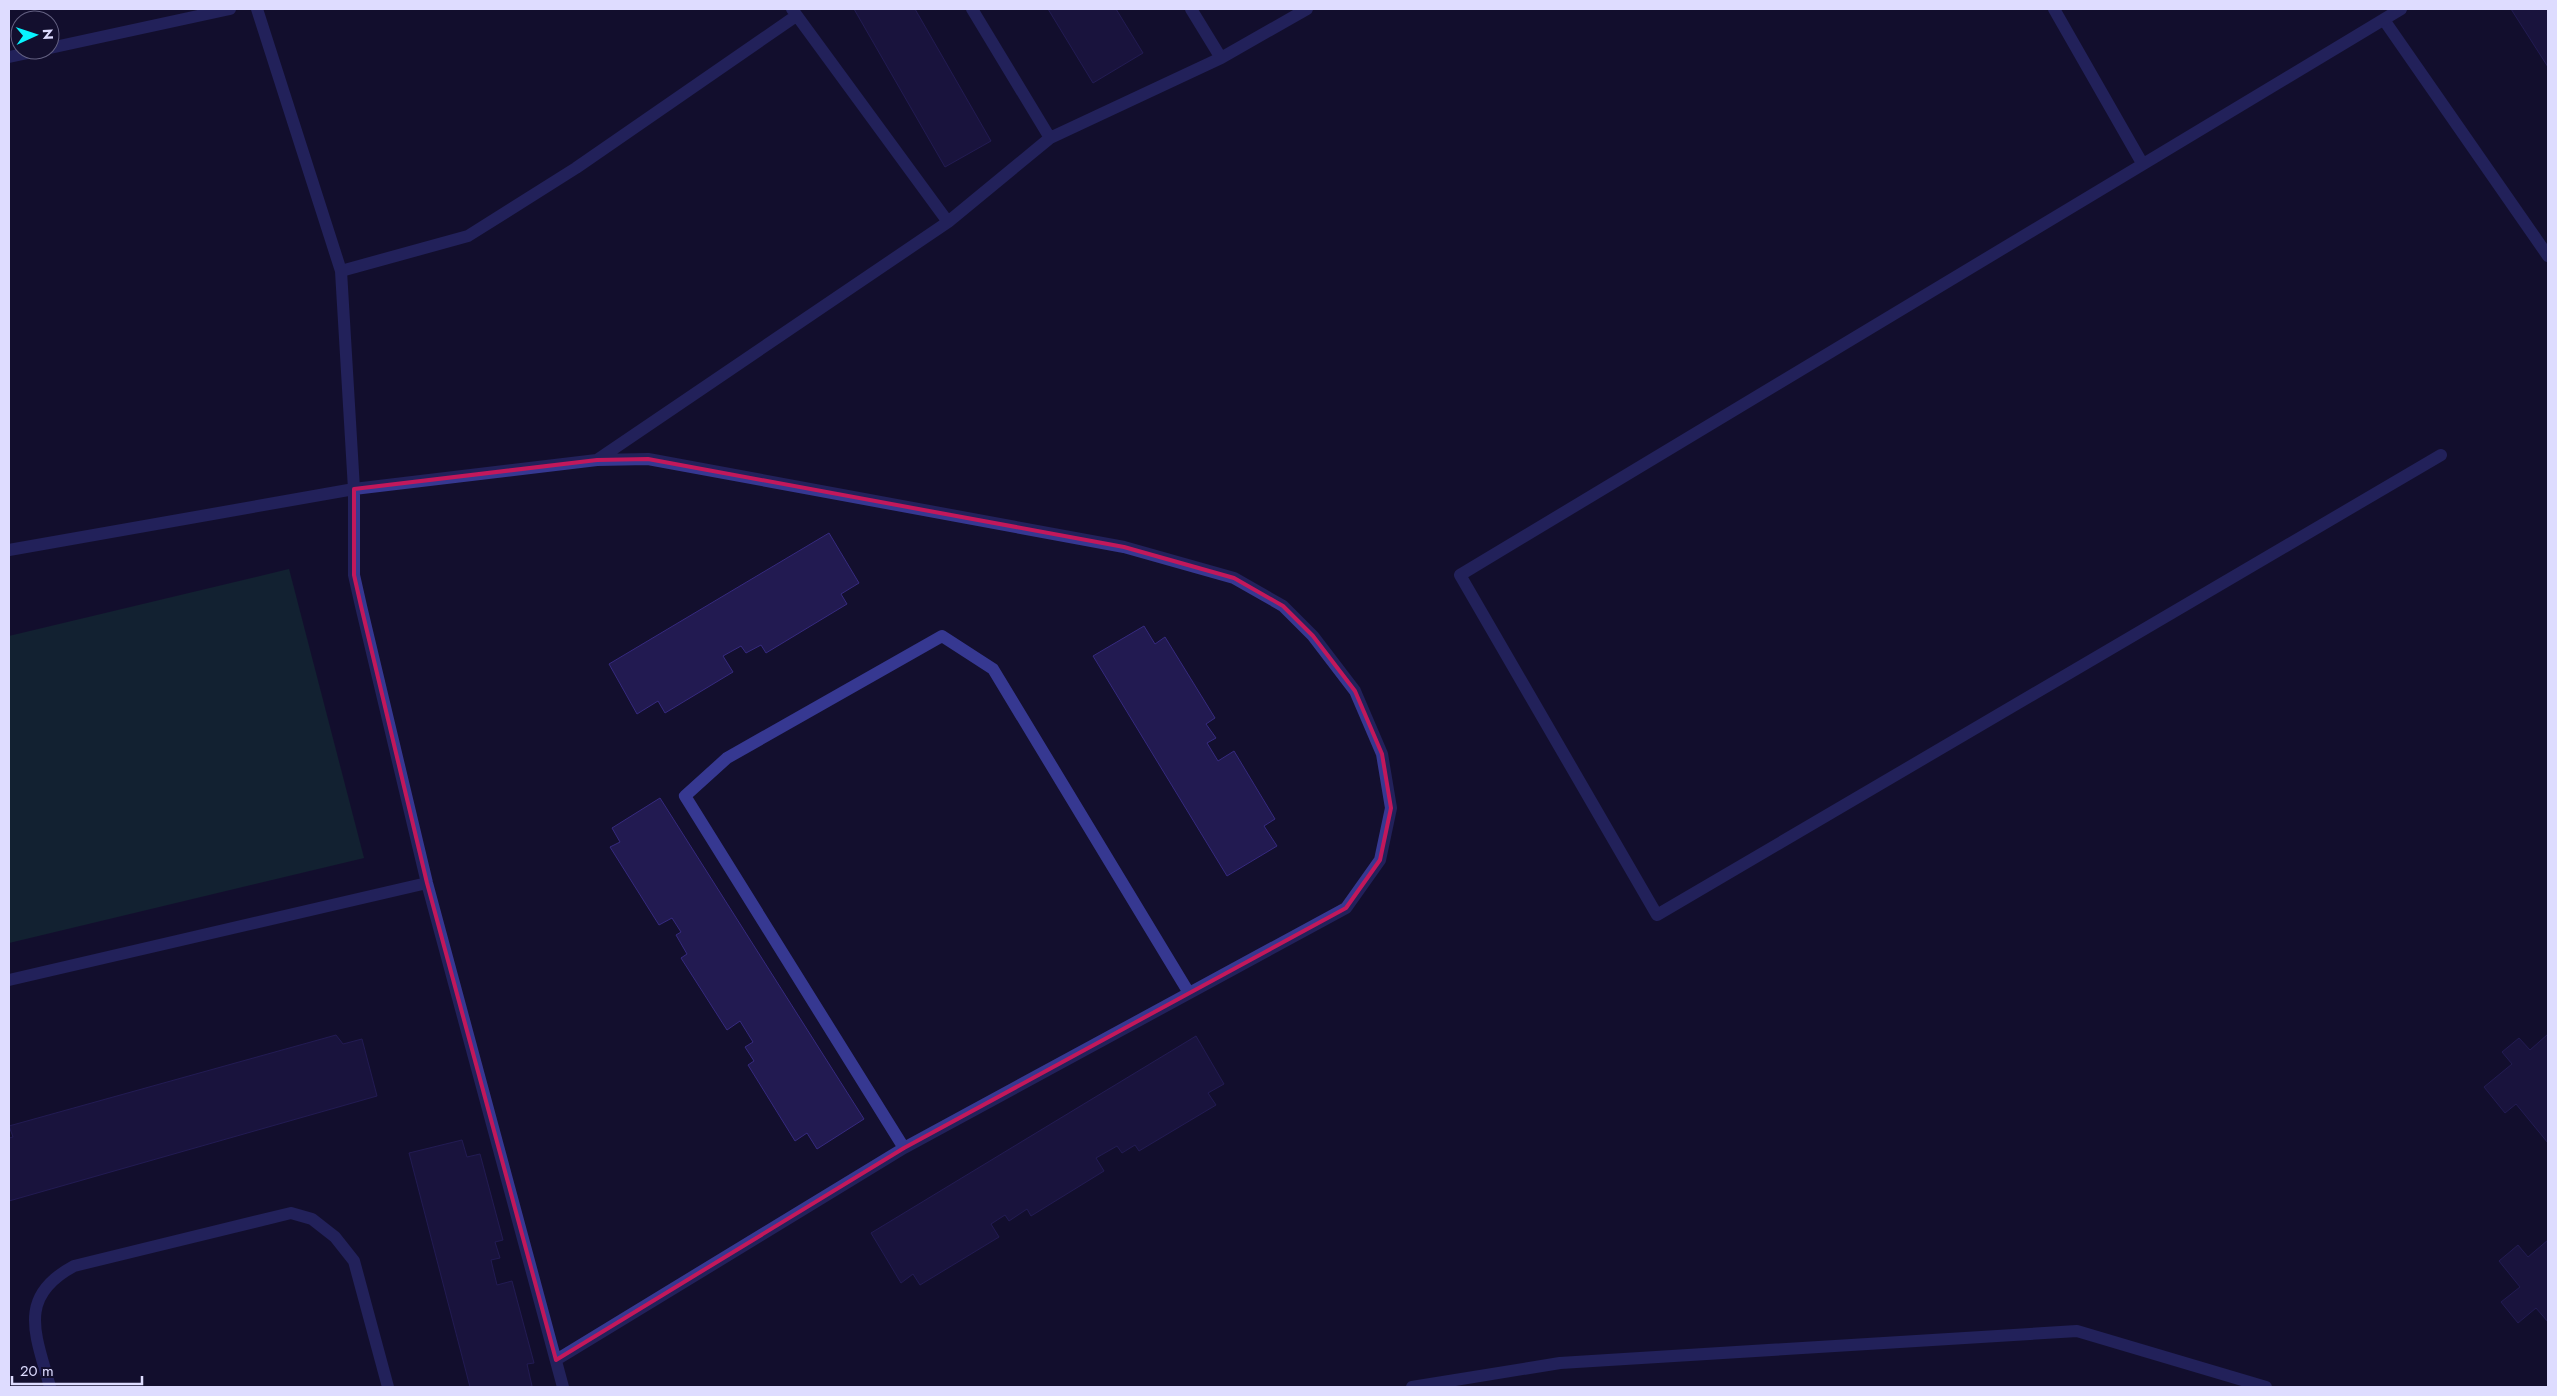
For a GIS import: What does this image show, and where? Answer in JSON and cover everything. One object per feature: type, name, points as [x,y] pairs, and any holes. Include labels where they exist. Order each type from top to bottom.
[{"type":"street","points":[[60,46],[230,9]]},
{"type":"street","points":[[257,9],[342,272],[354,488],[354,575],[427,883],[563,1387]]},
{"type":"street","points":[[972,9],[1050,138]]},
{"type":"street","points":[[1191,9],[1221,58]]},
{"type":"street","points":[[597,460],[948,222],[1050,138],[1221,58],[1307,9]]},
{"type":"street","points":[[2054,9],[2142,163]]},
{"type":"street","points":[[2401,9],[2142,163],[1460,575],[1657,915],[2441,455]]},
{"type":"street","points":[[342,272],[468,236],[576,168],[794,12],[948,222]]},
{"type":"street","points":[[2384,20],[2548,256]]},
{"type":"street","points":[[9,550],[354,488],[597,460],[648,459],[1124,547],[1234,578],[1284,606],[1313,636],[1355,691],[1382,754],[1391,808],[1380,860],[1346,908],[904,1148],[556,1360]]},
{"type":"street","points":[[904,1148],[685,796],[727,758],[942,636],[992,669],[1189,992]]},
{"type":"street","points":[[9,980],[427,883]]},
{"type":"street","points":[[50,1387],[34,1326],[40,1294],[54,1277],[74,1266],[292,1213],[312,1219],[335,1237],[354,1261],[388,1387]]},
{"type":"street","points":[[1412,1387],[1560,1364],[2077,1330],[2266,1387]]},
{"type":"highlighted area","points":[[648,459],[1124,547],[1234,578],[1283,606],[1313,636],[1355,691],[1382,754],[1391,808],[1380,860],[1346,908],[904,1148],[556,1360],[427,883],[361,606],[354,575],[354,489],[597,460]]},
{"type":"green space","points":[[289,569],[364,858],[9,943],[9,636]]},
{"type":"building","points":[[854,9],[915,9],[991,141],[945,167]]},
{"type":"building","points":[[1048,9],[1116,9],[1143,53],[1093,83]]},
{"type":"building","points":[[2511,9],[2548,9],[2548,67]]},
{"type":"building","points":[[829,533],[859,583],[841,594],[847,604],[766,653],[761,645],[746,653],[741,646],[723,656],[733,672],[665,713],[658,701],[637,714],[609,664]]},
{"type":"building","points":[[1144,626],[1155,644],[1165,637],[1215,718],[1206,724],[1216,738],[1207,743],[1218,761],[1234,751],[1275,819],[1264,826],[1277,846],[1227,876],[1093,656]]},
{"type":"building","points":[[660,798],[864,1119],[817,1149],[807,1133],[795,1141],[748,1065],[754,1061],[745,1047],[753,1042],[740,1021],[727,1030],[681,958],[687,954],[676,935],[681,932],[672,918],[659,925],[610,847],[620,842],[612,828]]},
{"type":"building","points":[[2548,1034],[2548,1143],[2516,1104],[2505,1113],[2484,1087],[2512,1064],[2502,1052],[2519,1038],[2530,1050]]},
{"type":"building","points":[[336,1035],[343,1044],[362,1039],[377,1096],[9,1201],[9,1138],[13,1137],[9,1126]]},
{"type":"building","points":[[1196,1036],[1224,1084],[1208,1093],[1216,1105],[1139,1151],[1135,1145],[1122,1153],[1117,1146],[1096,1158],[1104,1171],[1031,1216],[1027,1209],[1009,1221],[1005,1215],[991,1224],[999,1237],[920,1285],[913,1274],[901,1283],[871,1233]]},
{"type":"building","points":[[462,1140],[467,1157],[480,1154],[503,1240],[495,1242],[500,1258],[491,1260],[497,1285],[512,1281],[534,1363],[527,1364],[532,1386],[470,1387],[409,1153]]},
{"type":"building","points":[[2548,1240],[2548,1322],[2536,1308],[2518,1323],[2501,1302],[2520,1287],[2499,1261],[2518,1245],[2528,1257]]}]
